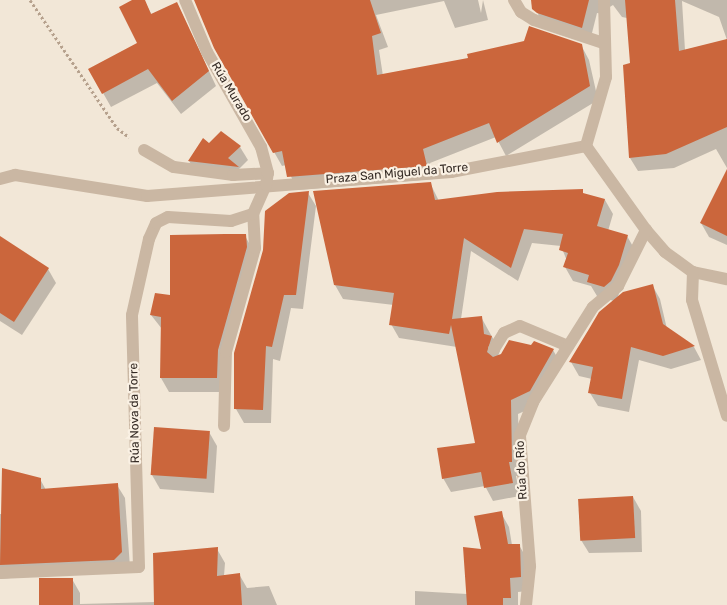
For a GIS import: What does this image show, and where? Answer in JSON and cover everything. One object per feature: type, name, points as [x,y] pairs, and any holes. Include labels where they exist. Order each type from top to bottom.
[{"type":"street","name":"Rúa Murado","points":[[185,0],[207,52],[252,128],[267,179]]},
{"type":"street","points":[[514,0],[521,12],[534,20],[603,43]]},
{"type":"street","points":[[604,0],[603,43],[606,77],[586,146],[646,230],[665,252],[693,272],[727,279]]},
{"type":"street","name":"Praza San Miguel da Torre","points":[[267,179],[451,172],[586,146]]},
{"type":"street","points":[[144,150],[174,167],[267,179]]},
{"type":"street","points":[[0,179],[15,175],[147,196],[267,179]]},
{"type":"street","points":[[224,426],[226,352],[255,248],[253,214],[267,179]]},
{"type":"street","name":"Rúa Nova da Torre","points":[[0,574],[138,567],[132,315],[149,239],[156,223],[168,217],[231,221],[253,214]]},
{"type":"street","name":"Rúa do Río","points":[[526,605],[530,566],[520,435],[534,402],[568,346],[593,307],[618,286],[646,230]]},
{"type":"street","points":[[693,272],[692,300],[727,416]]},
{"type":"street","points":[[494,349],[504,333],[520,326],[568,346]]},
{"type":"path","points":[[30,0],[117,128],[144,150]]},
{"type":"building","points":[[132,0],[145,0],[151,14],[177,2],[209,71],[172,101],[148,69],[102,94],[88,69],[137,43],[119,7]]},
{"type":"building","points":[[194,0],[370,0],[381,33],[372,36],[377,75],[468,58],[467,54],[524,41],[529,26],[582,44],[590,86],[497,143],[489,123],[423,149],[427,166],[287,177],[282,151],[273,153],[214,48]]},
{"type":"building","points":[[531,0],[589,0],[582,28],[537,13],[532,9]]},
{"type":"building","points":[[625,0],[675,0],[679,51],[727,39],[727,127],[666,154],[629,158],[623,65],[630,63]]},
{"type":"building","points":[[221,131],[241,146],[228,158],[239,167],[188,161],[203,138],[209,143]]},
{"type":"building","points":[[727,169],[727,236],[700,223]]},
{"type":"building","points":[[431,182],[435,200],[497,192],[583,189],[583,193],[605,199],[597,226],[628,235],[619,265],[611,281],[604,287],[587,282],[589,275],[563,267],[568,253],[559,250],[563,234],[524,229],[511,268],[464,238],[452,319],[482,316],[484,334],[492,336],[487,352],[493,357],[501,354],[509,340],[531,345],[534,341],[554,349],[530,391],[511,400],[512,462],[509,462],[513,483],[484,488],[481,472],[442,479],[437,448],[475,443],[451,325],[449,334],[389,325],[394,293],[334,285],[313,191]]},
{"type":"building","points":[[309,191],[296,295],[284,295],[272,347],[266,346],[263,410],[234,409],[234,353],[263,250],[265,211],[289,193]]},
{"type":"building","points":[[246,234],[247,247],[218,350],[217,378],[160,378],[161,317],[150,315],[155,293],[170,295],[170,235]]},
{"type":"building","points":[[0,236],[49,268],[14,322],[0,313]]},
{"type":"building","points":[[653,284],[663,324],[695,346],[663,356],[631,347],[622,399],[588,393],[593,367],[569,362],[599,312],[623,292]]},
{"type":"building","points":[[154,427],[210,431],[207,479],[151,475]]},
{"type":"building","points":[[2,468],[41,478],[41,489],[118,483],[122,552],[114,560],[0,565]]},
{"type":"building","points":[[633,496],[635,538],[580,541],[578,499]]},
{"type":"building","points":[[502,511],[508,544],[520,544],[521,577],[510,578],[511,598],[503,598],[503,605],[467,605],[463,547],[481,549],[474,516]]},
{"type":"building","points":[[218,547],[217,576],[240,573],[242,605],[154,605],[153,553]]},
{"type":"building","points":[[39,578],[73,578],[73,605],[39,605]]}]
